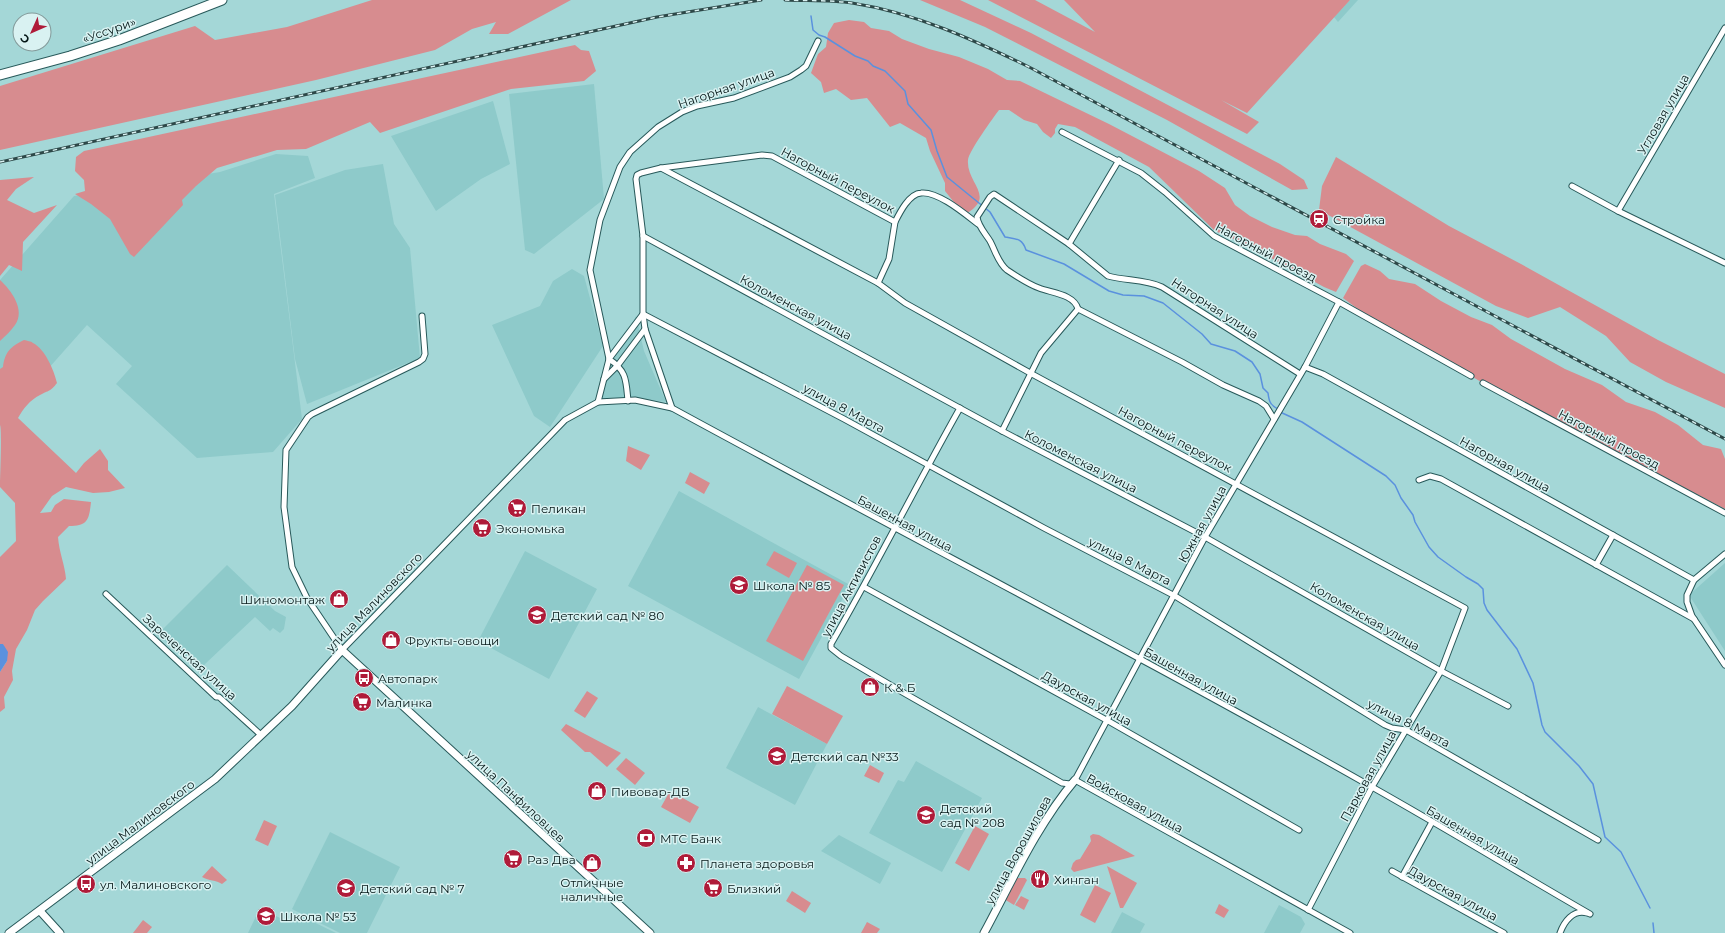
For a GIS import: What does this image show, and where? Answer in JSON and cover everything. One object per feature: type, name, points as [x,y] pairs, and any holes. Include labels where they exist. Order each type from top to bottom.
[{"type":"highway","name":"«Уссури»","points":[[0,75],[70,56],[119,40],[222,0]]},
{"type":"street","name":"Угловая улица","points":[[1618,211],[1725,28]]},
{"type":"street","name":"Нагорная улица","points":[[598,402],[609,359],[590,270],[600,220],[624,159],[658,127],[682,112],[697,106],[734,98],[790,77],[806,66],[818,41]]},
{"type":"street","name":"Нагорный проезд","points":[[1062,132],[1119,160],[1141,173],[1159,186],[1214,236],[1339,302],[1471,376]]},
{"type":"street","name":"Нагорный переулок","points":[[642,236],[636,179],[637,175],[640,173],[661,168],[767,155],[895,222],[889,259],[878,283]]},
{"type":"street","points":[[1069,244],[1119,160]]},
{"type":"street","name":"Нагорный переулок","points":[[661,168],[878,283],[905,303],[1032,374],[1465,608]]},
{"type":"street","points":[[1572,186],[1618,211],[1725,263]]},
{"type":"street","points":[[895,222],[901,211],[912,198],[921,193],[935,195],[978,224],[990,241],[999,261],[1007,270],[1037,288],[1069,299],[1077,305],[1078,309],[1182,362],[1224,386],[1259,401],[1266,406],[1274,419]]},
{"type":"street","name":"Нагорная улица","points":[[978,224],[977,217],[994,194],[1069,244],[1108,276],[1152,283],[1168,290],[1300,374]]},
{"type":"street","points":[[642,236],[643,314],[645,329],[672,408]]},
{"type":"street","name":"Коломенская улица","points":[[642,236],[1002,431],[1205,537],[1441,671],[1508,706]]},
{"type":"street","name":"Южная улица","points":[[1075,780],[1175,596],[1205,537],[1305,367],[1339,302]]},
{"type":"street","points":[[1002,431],[1032,374],[1041,353],[1078,309]]},
{"type":"street","points":[[628,401],[626,377],[618,365],[609,359],[643,314]]},
{"type":"street","name":"улица 8 Марта","points":[[643,314],[928,464],[1044,528],[1175,596],[1385,725],[1392,728],[1406,730],[1598,840]]},
{"type":"street","points":[[342,650],[307,598],[292,567],[284,508],[286,450],[308,417],[312,414],[423,359],[425,354],[422,316]]},
{"type":"street","points":[[604,380],[618,365],[645,329]]},
{"type":"street","name":"Нагорная улица","points":[[1305,367],[1323,374],[1694,580]]},
{"type":"street","name":"Нагорный проезд","points":[[1483,383],[1725,514]]},
{"type":"street","name":"улица Малиновского","points":[[9,933],[200,792],[236,761],[292,706],[342,650],[565,420],[598,402],[635,400],[672,408],[776,465]]},
{"type":"street","name":"улица Активистов","points":[[831,648],[831,644],[864,587],[893,528],[960,408]]},
{"type":"street","name":"Башенная улица","points":[[776,465],[1140,660],[1372,787],[1590,914],[1583,912],[1573,915],[1563,925],[1560,933]]},
{"type":"street","points":[[1419,480],[1430,476],[1441,479],[1694,619]]},
{"type":"street","points":[[1596,565],[1613,535]]},
{"type":"street","points":[[1725,554],[1694,580],[1687,595],[1687,602],[1694,619],[1725,665]]},
{"type":"street","name":"Даурская улица","points":[[864,587],[1107,720],[1299,830]]},
{"type":"street","name":"Зареченская улица","points":[[106,594],[216,697],[218,697],[261,736]]},
{"type":"street","name":"Парковая улица","points":[[1308,910],[1372,787],[1441,671],[1465,608]]},
{"type":"street","name":"Войсковая улица","points":[[831,648],[841,656],[904,693],[1062,783],[1070,784],[1075,780],[1350,933]]},
{"type":"street","name":"улица Панфиловцев","points":[[342,650],[650,933]]},
{"type":"street","name":"улица Ворошилова","points":[[984,933],[1043,824],[1061,797],[1075,780]]},
{"type":"street","points":[[1402,877],[1432,822]]},
{"type":"street","name":"Даурская улица","points":[[1392,871],[1504,933]]},
{"type":"street","points":[[40,910],[60,933]]},
{"type":"shaded area","points":[[372,0],[571,0],[508,34],[489,34],[496,22],[472,29],[435,50],[316,80],[0,150],[0,86],[195,26],[215,40],[287,27]]},
{"type":"shaded area","points":[[920,0],[960,0],[1031,33],[1280,164],[1304,180],[1308,189],[1292,190],[1167,120],[985,27]]},
{"type":"shaded area","points":[[988,0],[1035,0],[1095,32],[1064,0],[1350,0],[1247,113],[1221,100],[1259,122],[1247,134]]},
{"type":"shaded area","points":[[1350,0],[1358,0],[1338,22],[1334,17]]},
{"type":"shaded area","points":[[849,20],[864,22],[871,28],[889,31],[902,39],[929,49],[959,57],[988,69],[1007,80],[1020,81],[1109,124],[1199,171],[1225,188],[1235,205],[1250,216],[1272,227],[1295,235],[1307,236],[1320,244],[1346,254],[1354,261],[1336,292],[1324,287],[1245,244],[1215,231],[1149,167],[1075,127],[1058,124],[1055,129],[1055,133],[1051,138],[1043,132],[1037,124],[1024,120],[1009,110],[999,110],[969,156],[968,160],[971,176],[980,195],[979,201],[975,207],[967,213],[957,206],[945,191],[945,183],[930,151],[926,138],[900,123],[890,127],[867,98],[851,100],[836,89],[824,93],[821,82],[811,73],[818,54],[826,47],[828,33],[834,23]]},
{"type":"shaded area","points":[[575,45],[581,50],[589,51],[596,71],[584,81],[511,89],[380,133],[370,122],[306,149],[277,150],[217,168],[182,200],[183,205],[134,257],[130,254],[110,219],[75,194],[85,191],[84,180],[75,171],[76,157],[84,151]]},
{"type":"shaded area","points":[[594,84],[604,199],[534,254],[525,250],[509,94]]},
{"type":"shaded area","points":[[493,101],[510,164],[481,179],[436,211],[391,136]]},
{"type":"shaded area","points":[[276,154],[308,156],[315,178],[274,194],[302,419],[273,452],[197,458],[116,384],[132,366],[87,325],[0,423],[0,280],[74,196],[220,172]]},
{"type":"shaded area","points":[[1336,157],[1449,226],[1658,340],[1725,374],[1725,408],[1666,382],[1630,362],[1606,336],[1560,307],[1528,318],[1496,306],[1319,210],[1322,186]]},
{"type":"shaded area","points":[[383,164],[394,224],[410,248],[420,358],[307,404],[295,359],[275,195],[345,170]]},
{"type":"shaded area","points":[[34,177],[16,189],[7,200],[34,213],[57,205],[23,242],[22,271],[9,265],[0,276],[0,180]]},
{"type":"shaded area","points":[[1365,264],[1380,271],[1389,279],[1415,284],[1441,301],[1471,317],[1492,325],[1511,339],[1565,369],[1602,385],[1626,402],[1655,412],[1678,425],[1703,445],[1721,449],[1725,459],[1725,509],[1483,383],[1366,315],[1343,298],[1361,266]]},
{"type":"shaded area","points":[[572,269],[584,276],[603,346],[550,427],[534,416],[492,325],[540,306],[553,281]]},
{"type":"shaded area","points":[[0,280],[9,289],[16,301],[19,313],[15,325],[0,341]]},
{"type":"shaded area","points":[[636,316],[644,351],[666,402],[634,398],[601,399],[608,371]]},
{"type":"shaded area","points":[[24,340],[32,342],[45,355],[54,372],[57,383],[51,389],[30,402],[18,418],[76,473],[84,463],[100,449],[108,461],[108,470],[125,488],[109,492],[93,493],[66,487],[52,496],[40,513],[51,512],[55,505],[64,499],[91,502],[86,521],[80,525],[69,526],[58,537],[66,579],[35,610],[27,630],[16,649],[12,671],[13,680],[4,697],[5,708],[0,712],[0,672],[7,661],[3,644],[0,644],[0,557],[16,541],[15,503],[0,487],[0,369],[3,367],[5,357],[9,350]]},
{"type":"shaded area","points":[[628,446],[650,455],[641,470],[626,461]]},
{"type":"shaded area","points":[[690,472],[710,483],[704,494],[685,483]]},
{"type":"shaded area","name":"Школа № 85","points":[[679,491],[850,585],[799,679],[628,586]]},
{"type":"shaded area","name":"Детский сад № 80","points":[[525,551],[597,589],[549,679],[478,641]]},
{"type":"shaded area","points":[[774,551],[797,563],[789,578],[766,565]]},
{"type":"shaded area","points":[[1725,563],[1725,651],[1689,595]]},
{"type":"shaded area","points":[[227,565],[275,611],[286,617],[284,629],[280,633],[273,628],[270,631],[255,617],[205,664],[200,673],[158,634]]},
{"type":"shaded area","points":[[807,565],[844,585],[803,661],[766,641]]},
{"type":"shaded area","points":[[787,686],[843,716],[827,744],[772,714]]},
{"type":"shaded area","points":[[587,691],[598,698],[585,718],[574,711]]},
{"type":"shaded area","name":"Детский сад №33","points":[[758,707],[827,744],[795,805],[726,768]]},
{"type":"shaded area","points":[[566,724],[621,753],[607,767],[590,752],[585,752],[561,730]]},
{"type":"shaded area","points":[[626,758],[645,773],[635,785],[616,769]]},
{"type":"shaded area","name":"Детский сад № 208","points":[[916,761],[982,798],[942,872],[869,833],[898,780],[904,782]]},
{"type":"shaded area","points":[[870,765],[884,773],[879,783],[864,776]]},
{"type":"shaded area","points":[[670,791],[699,807],[690,823],[661,807]]},
{"type":"shaded area","points":[[264,820],[277,826],[268,846],[255,840]]},
{"type":"shaded area","points":[[975,826],[989,834],[969,871],[955,863]]},
{"type":"shaded area","name":"Детский сад № 7","points":[[330,832],[400,867],[367,933],[340,933],[292,909]]},
{"type":"shaded area","points":[[1093,834],[1099,835],[1135,856],[1074,872],[1071,869],[1073,863],[1080,859],[1091,841],[1090,836]]},
{"type":"shaded area","points":[[839,835],[891,863],[880,884],[821,851]]},
{"type":"shaded area","points":[[212,866],[227,880],[222,884],[202,877]]},
{"type":"shaded area","points":[[1107,866],[1137,883],[1123,908],[1120,908]]},
{"type":"shaded area","points":[[1015,878],[1025,878],[1027,880],[1014,905],[1004,899]]},
{"type":"shaded area","points":[[1095,885],[1111,893],[1095,923],[1080,915]]},
{"type":"shaded area","points":[[792,891],[811,903],[805,913],[786,901]]},
{"type":"shaded area","points":[[1021,896],[1029,900],[1024,910],[1015,905]]},
{"type":"shaded area","points":[[1219,904],[1229,910],[1224,918],[1215,913]]},
{"type":"shaded area","points":[[1279,905],[1301,917],[1305,924],[1300,933],[1264,933]]},
{"type":"shaded area","name":"Школа № 53","points":[[260,908],[286,921],[291,911],[336,933],[248,933]]},
{"type":"shaded area","points":[[1122,912],[1145,924],[1140,933],[1111,933]]},
{"type":"shaded area","points":[[143,920],[152,927],[147,933],[133,933]]},
{"type":"shaded area","points":[[867,922],[880,929],[877,933],[861,933]]},
{"type":"water","points":[[0,644],[3,644],[8,652],[7,661],[0,672]]},
{"type":"waterway","points":[[811,16],[813,30],[819,35],[825,37],[855,56],[868,61],[873,66],[885,71],[905,91],[908,104],[931,130],[947,177],[990,212],[1005,237],[1020,241],[1023,243],[1026,250],[1064,264],[1109,291],[1123,295],[1144,296],[1163,303],[1202,334],[1211,344],[1235,351],[1252,362],[1260,374],[1263,388],[1268,393],[1270,402],[1278,409]]},
{"type":"waterway","points":[[1280,412],[1302,422],[1386,476],[1395,485],[1401,498],[1413,515],[1415,522],[1429,547],[1438,557],[1483,589],[1484,603],[1487,610],[1517,649],[1533,683],[1542,725],[1545,732],[1579,766],[1593,784],[1605,837],[1621,852],[1650,908]]},
{"type":"waterway","points":[[1653,923],[1654,933]]},
{"type":"railway","points":[[0,162],[657,17],[761,0]]},
{"type":"railway","points":[[785,0],[844,2],[899,13],[988,47],[1031,68],[1725,439]]},
{"type":"place","name":"Стройка","points":[[1319,219]]},
{"type":"place","name":"Пеликан","points":[[517,508]]},
{"type":"place","name":"Экономька","points":[[482,528]]},
{"type":"place","name":"Школа № 85","points":[[739,585]]},
{"type":"place","name":"Шиномонтаж","points":[[339,599]]},
{"type":"place","name":"Детский сад № 80","points":[[537,615]]},
{"type":"place","name":"Фрукты-овощи","points":[[391,640]]},
{"type":"place","name":"Автопарк","points":[[364,678]]},
{"type":"place","name":"К & Б","points":[[870,687]]},
{"type":"place","name":"Малинка","points":[[362,702]]},
{"type":"place","name":"Детский сад №33","points":[[777,756]]},
{"type":"place","name":"Пивовар-ДВ","points":[[597,791]]},
{"type":"place","name":"Детский сад № 208","points":[[926,815]]},
{"type":"place","name":"МТС Банк","points":[[646,838]]},
{"type":"place","name":"Раз Два","points":[[513,859]]},
{"type":"place","name":"Отличные наличные","points":[[592,863]]},
{"type":"place","name":"Планета здоровья","points":[[686,863]]},
{"type":"place","name":"Хинган","points":[[1040,879]]},
{"type":"place","name":"ул. Малиновского","points":[[86,884]]},
{"type":"place","name":"Детский сад № 7","points":[[346,888]]},
{"type":"place","name":"Близкий","points":[[713,888]]},
{"type":"place","name":"Школа № 53","points":[[266,916]]}]
